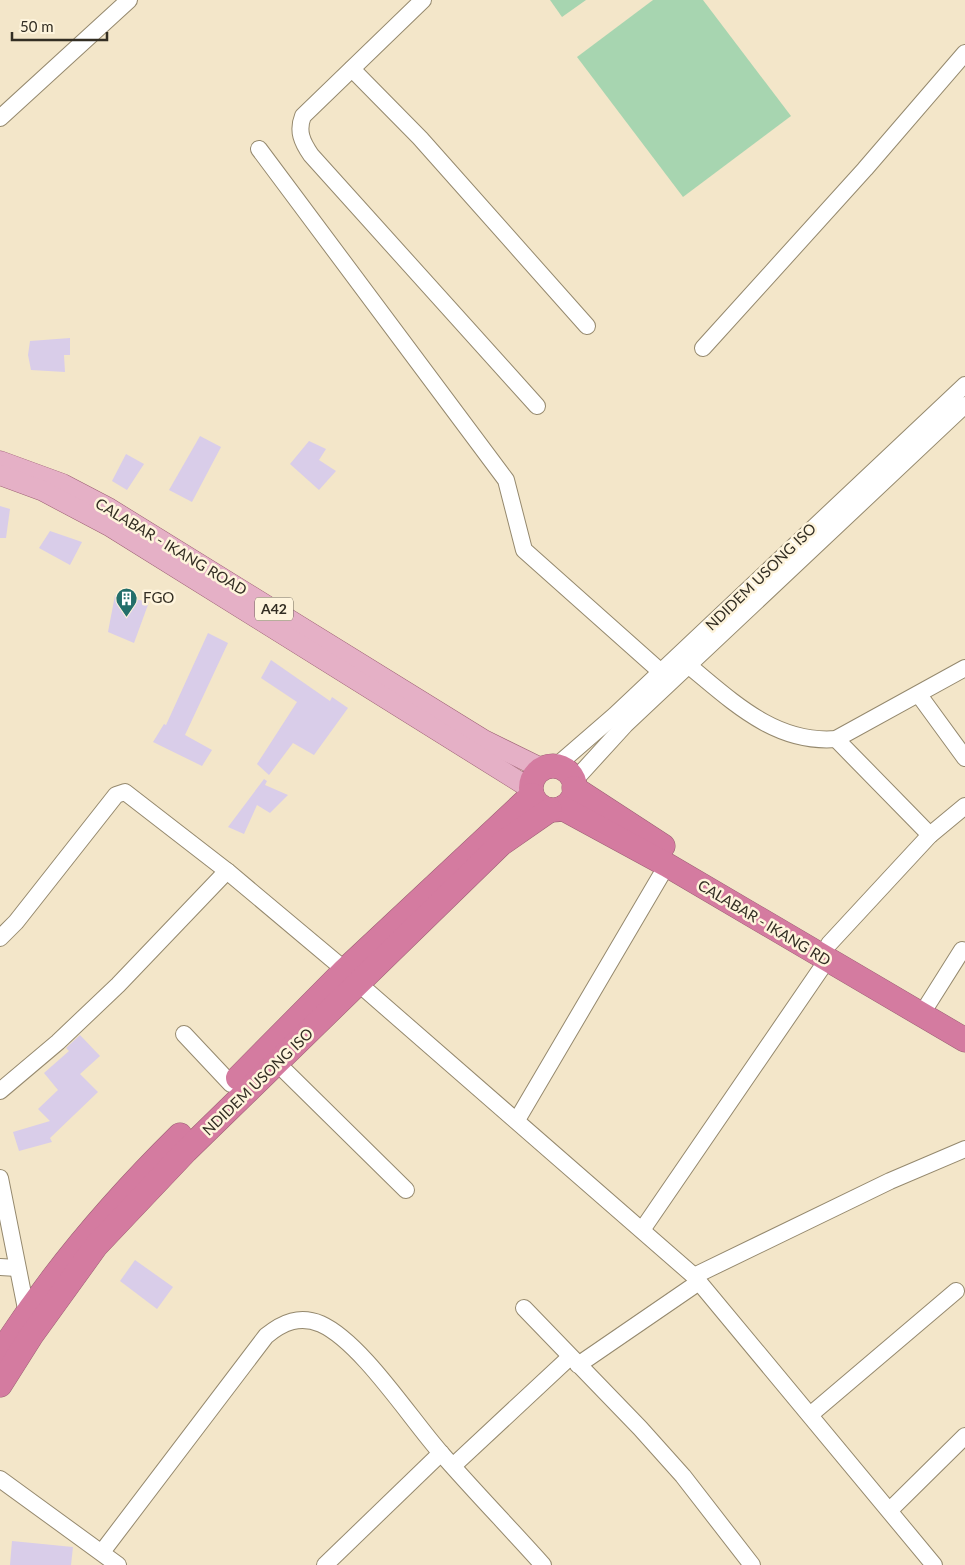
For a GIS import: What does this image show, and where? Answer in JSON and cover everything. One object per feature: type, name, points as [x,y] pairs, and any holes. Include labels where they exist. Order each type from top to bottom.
[{"type":"highway","points":[[549,768],[566,772],[574,785],[571,800],[556,809],[539,805],[531,792],[534,777],[549,768]]},
{"type":"highway","name":"CALABAR - IKANG RD","points":[[574,785],[673,853],[965,1040]]},
{"type":"highway","name":"NDIDEM USONG ISO","points":[[0,1385],[31,1336],[96,1246],[186,1152],[277,1063],[352,976],[531,792]]},
{"type":"highway","name":"NDIDEM USONG ISO","points":[[0,1354],[27,1311],[113,1203],[231,1084],[501,844],[556,809]]},
{"type":"highway","name":"CALABAR - IKANG RD","points":[[556,809],[667,865],[928,1004],[965,1026]]},
{"type":"main road","name":"CALABAR - IKANG ROAD","points":[[0,461],[63,484],[107,507],[476,735],[549,768]]},
{"type":"main road","name":"CALABAR - IKANG ROAD","points":[[0,475],[43,491],[111,527],[531,792]]},
{"type":"street","points":[[0,118],[129,0]]},
{"type":"street","points":[[423,0],[304,116],[300,125],[304,144],[311,155],[537,406]]},
{"type":"street","points":[[703,348],[865,169],[965,53]]},
{"type":"street","points":[[352,69],[420,138],[587,326]]},
{"type":"street","points":[[259,149],[506,480],[524,550],[535,562],[660,672]]},
{"type":"street","name":"NDIDEM USONG ISO","points":[[549,768],[660,672],[965,385]]},
{"type":"street","name":"NDIDEM USONG ISO","points":[[574,785],[625,725],[965,405]]},
{"type":"street","points":[[688,666],[745,712],[764,724],[786,734],[808,739],[836,739],[965,668]]},
{"type":"street","points":[[919,695],[965,758]]},
{"type":"street","points":[[836,739],[930,835]]},
{"type":"street","points":[[0,938],[16,922],[119,792],[129,793],[227,871],[352,976],[697,1279],[934,1565]]},
{"type":"street","points":[[642,1230],[828,952],[930,835],[965,806]]},
{"type":"street","points":[[517,1120],[667,865]]},
{"type":"street","points":[[0,1091],[58,1042],[118,985],[227,871]]},
{"type":"street","points":[[928,1004],[962,950]]},
{"type":"street","points":[[184,1034],[231,1084]]},
{"type":"street","points":[[277,1063],[406,1190]]},
{"type":"street","points":[[453,1466],[574,1361],[697,1279],[890,1181],[965,1149]]},
{"type":"street","points":[[0,1178],[31,1336]]},
{"type":"street","points":[[0,1268],[17,1268]]},
{"type":"street","points":[[810,1415],[956,1291]]},
{"type":"street","points":[[524,1308],[683,1476],[752,1565]]},
{"type":"street","points":[[102,1552],[266,1336],[279,1325],[293,1320],[307,1320],[321,1324],[335,1332],[355,1349],[441,1453],[543,1565]]},
{"type":"street","points":[[890,1510],[965,1436]]},
{"type":"street","points":[[326,1565],[441,1453]]},
{"type":"street","points":[[0,1479],[118,1565]]},
{"type":"green space","points":[[550,0],[586,0],[562,17]]},
{"type":"green space","points":[[653,0],[703,0],[791,116],[683,197],[577,57]]},
{"type":"building","points":[[70,338],[70,355],[64,355],[65,372],[31,370],[28,355],[30,341]]},
{"type":"building","points":[[200,436],[221,447],[192,502],[169,490]]},
{"type":"building","points":[[309,441],[326,449],[319,460],[336,471],[319,490],[290,464]]},
{"type":"building","points":[[126,454],[144,464],[127,490],[112,481]]},
{"type":"building","points":[[0,506],[10,509],[6,538],[0,538]]},
{"type":"building","points":[[50,531],[82,542],[70,565],[39,548]]},
{"type":"building","name":"FGO","points":[[115,595],[149,602],[134,643],[108,632]]},
{"type":"building","points":[[208,633],[228,643],[185,735],[212,750],[202,766],[153,742],[164,724],[166,725]]},
{"type":"building","points":[[271,660],[330,701],[332,697],[348,708],[314,755],[293,743],[269,775],[257,764],[297,702],[261,678]]},
{"type":"building","points":[[264,779],[267,781],[265,785],[288,795],[270,813],[257,805],[244,834],[228,827]]},
{"type":"building","points":[[80,1035],[100,1056],[80,1074],[98,1092],[50,1138],[52,1142],[19,1151],[13,1132],[50,1121],[38,1109],[58,1090],[44,1073],[69,1051],[66,1048]]},
{"type":"building","points":[[135,1260],[173,1287],[157,1309],[120,1281]]},
{"type":"building","points":[[12,1541],[73,1547],[71,1565],[10,1565]]},
{"type":"place","name":"FGO","points":[[127,617]]}]
